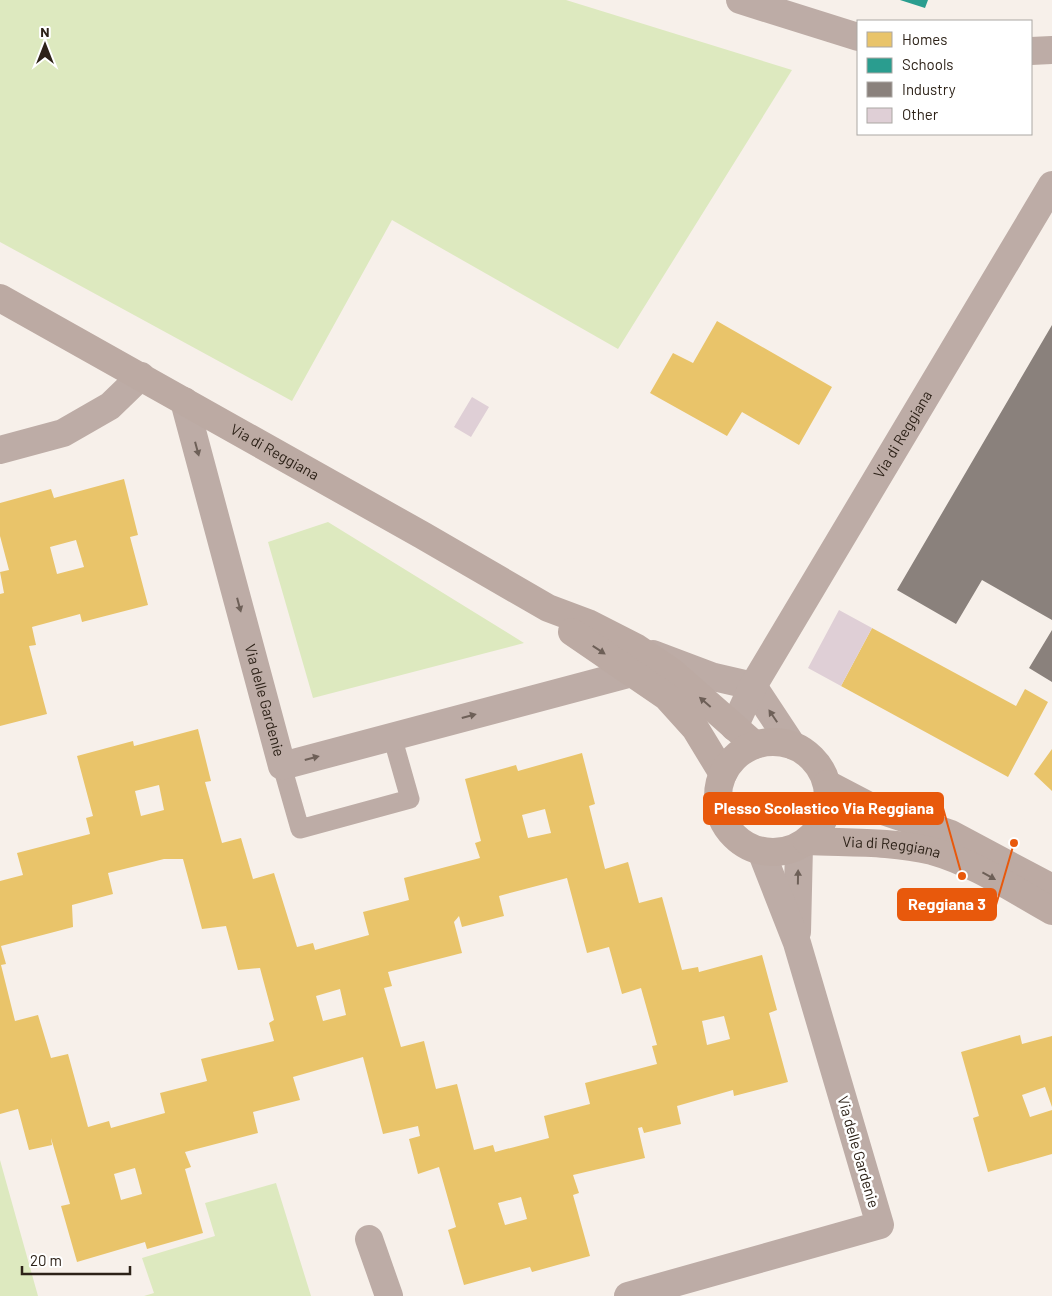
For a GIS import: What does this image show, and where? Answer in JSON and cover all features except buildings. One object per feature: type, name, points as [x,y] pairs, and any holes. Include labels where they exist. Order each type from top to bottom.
[{"type":"street","points":[[740,0],[857,37]]},
{"type":"street","points":[[1032,51],[1052,50]]},
{"type":"street","name":"Via di Reggiana","points":[[734,727],[753,686],[1052,184]]},
{"type":"street","name":"Via di Reggiana","points":[[0,298],[141,376],[548,608],[588,623],[634,660],[680,710],[706,744],[723,774]]},
{"type":"street","points":[[0,450],[63,433],[110,406],[141,376]]},
{"type":"street","name":"Via delle Gardenie","points":[[184,401],[282,766],[392,736],[634,660]]},
{"type":"street","name":"Via di Reggiana","points":[[634,660],[753,686],[792,745],[815,760],[827,784],[828,802],[824,820],[803,843]]},
{"type":"street","name":"Via di Reggiana","points":[[634,660],[672,671],[755,745]]},
{"type":"street","name":"Via di Reggiana","points":[[792,745],[774,742],[755,745],[739,753],[723,774],[718,800],[722,818],[737,839],[760,851],[780,852],[803,843],[897,845],[935,852],[969,865],[1052,911]]},
{"type":"street","name":"Via di Reggiana","points":[[827,784],[872,807],[951,834],[1052,888]]},
{"type":"street","name":"Via delle Gardenie","points":[[797,943],[803,843]]},
{"type":"street","name":"Via delle Gardenie","points":[[628,1296],[880,1225],[797,943],[760,851]]},
{"type":"street","points":[[369,1239],[389,1296]]},
{"type":"lane","points":[[282,766],[300,830],[410,799],[392,736]]},
{"type":"green space","points":[[0,0],[566,0],[792,70],[618,349],[392,220],[292,401],[0,242]]},
{"type":"green space","points":[[328,522],[524,643],[313,698],[268,542]]},
{"type":"green space","points":[[0,1160],[38,1296],[0,1296]]},
{"type":"green space","points":[[276,1183],[311,1296],[144,1296],[154,1293],[142,1258],[215,1236],[205,1203]]},
{"type":"place","name":"Reggiana 3","points":[[1014,843]]},
{"type":"place","name":"Plesso Scolastico Via Reggiana","points":[[962,876]]}]
